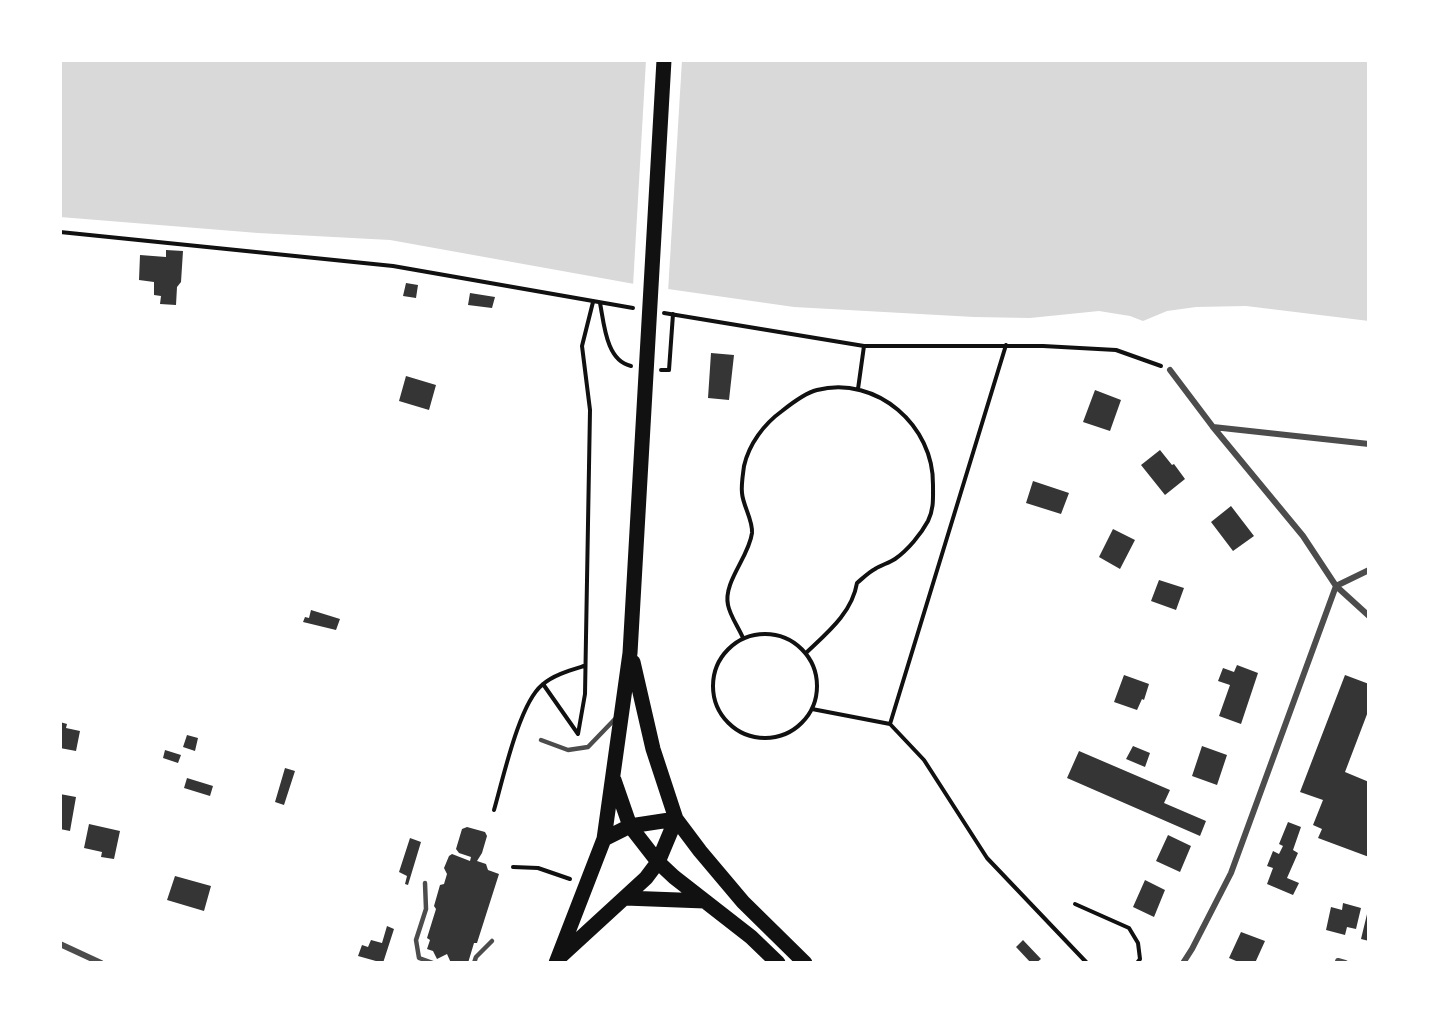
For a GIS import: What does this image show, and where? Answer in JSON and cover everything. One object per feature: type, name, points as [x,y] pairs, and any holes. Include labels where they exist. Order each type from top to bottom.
[{"type":"main road","points":[[557,961],[604,839],[630,653],[640,367],[664,60]]},
{"type":"main road","points":[[630,653],[653,749],[676,819],[743,902],[805,963]]},
{"type":"main road","points":[[613,777],[630,826],[658,862],[751,937],[778,963]]},
{"type":"main road","points":[[604,839],[630,826],[676,819]]},
{"type":"main road","points":[[557,961],[646,878],[658,862],[676,819]]},
{"type":"main road","points":[[625,898],[705,901]]},
{"type":"street","points":[[1170,370],[1213,427],[1303,536],[1336,586],[1369,616]]},
{"type":"street","points":[[1213,427],[1369,444]]},
{"type":"street","points":[[1183,963],[1231,873],[1336,586],[1369,570]]},
{"type":"street","points":[[60,944],[101,963]]},
{"type":"lane","points":[[541,740],[568,750],[588,747],[621,712]]},
{"type":"lane","points":[[426,883],[426,909],[416,940],[419,958],[433,963]]},
{"type":"lane","points":[[474,963],[492,941]]},
{"type":"path","points":[[60,232],[393,266],[642,309]]},
{"type":"path","points":[[543,684],[578,734],[585,694],[590,410],[582,346],[593,302]]},
{"type":"path","points":[[600,303],[606,335],[616,358],[626,365],[640,367]]},
{"type":"path","points":[[662,312],[864,346],[1006,345],[1116,350],[1170,370]]},
{"type":"path","points":[[669,370],[672,314]]},
{"type":"path","points":[[890,724],[1006,345]]},
{"type":"path","points":[[858,389],[864,346]]},
{"type":"path","points":[[743,638],[728,605],[728,588],[747,553],[752,531],[742,494],[744,466],[754,442],[771,419],[794,401],[816,390],[858,389],[892,405],[912,422],[925,443],[933,469],[933,507],[927,522],[909,546],[895,559],[874,569],[857,583],[855,597],[843,615],[806,652]]},
{"type":"path","points":[[754,634],[777,635],[788,639],[806,652],[813,665],[817,680],[812,709],[803,721],[792,730],[779,736],[765,738],[751,736],[727,722],[718,710],[714,697],[715,668],[726,651],[743,638],[754,634]]},
{"type":"path","points":[[494,810],[524,710],[543,684],[568,670],[584,666]]},
{"type":"path","points":[[812,709],[890,724],[924,760],[987,858],[1087,963]]},
{"type":"path","points":[[513,867],[538,868],[576,881]]},
{"type":"path","points":[[1075,904],[1129,928],[1138,943],[1140,959],[1137,963]]},
{"type":"shaded area","points":[[60,60],[1369,60],[1369,321],[1246,306],[1196,307],[1167,311],[1143,321],[1130,316],[1099,311],[1030,318],[794,307],[640,285],[390,240],[258,233],[60,217]]},
{"type":"pier","points":[[646,60],[682,60],[668,292],[633,286]]},
{"type":"building","points":[[166,250],[183,251],[181,282],[177,287],[176,305],[160,304],[161,296],[154,295],[154,282],[139,280],[140,255],[166,257]]},
{"type":"building","points":[[406,283],[418,285],[416,298],[403,296]]},
{"type":"building","points":[[470,293],[495,297],[492,308],[468,305]]},
{"type":"building","points":[[711,353],[734,355],[729,400],[708,398]]},
{"type":"building","points":[[406,376],[436,385],[429,410],[399,401]]},
{"type":"building","points":[[1095,390],[1121,400],[1110,431],[1083,422]]},
{"type":"building","points":[[1160,450],[1185,479],[1165,495],[1141,465]]},
{"type":"building","points":[[1033,481],[1069,493],[1061,514],[1026,503]]},
{"type":"building","points":[[1231,506],[1254,536],[1233,551],[1211,522]]},
{"type":"building","points":[[1113,529],[1135,540],[1120,569],[1099,557]]},
{"type":"building","points":[[1159,580],[1184,588],[1176,610],[1151,601]]},
{"type":"building","points":[[311,610],[340,619],[336,630],[303,622],[305,617],[309,618]]},
{"type":"building","points":[[1237,665],[1258,673],[1241,724],[1219,716],[1230,685],[1218,681],[1223,668],[1234,672]]},
{"type":"building","points":[[1124,675],[1149,684],[1144,700],[1142,699],[1137,710],[1114,702]]},
{"type":"building","points":[[1345,675],[1369,684],[1369,709],[1345,772],[1369,782],[1369,857],[1318,838],[1322,829],[1313,825],[1323,800],[1300,792]]},
{"type":"building","points":[[60,722],[67,724],[66,728],[80,731],[76,751],[60,748]]},
{"type":"building","points":[[187,735],[198,738],[195,751],[183,747]]},
{"type":"building","points":[[1133,746],[1150,753],[1145,767],[1126,759]]},
{"type":"building","points":[[1202,746],[1227,755],[1217,785],[1192,776]]},
{"type":"building","points":[[165,750],[181,755],[178,763],[163,758]]},
{"type":"building","points":[[1079,751],[1170,790],[1164,803],[1206,821],[1200,836],[1067,778]]},
{"type":"building","points":[[285,768],[295,771],[284,805],[275,802]]},
{"type":"building","points":[[187,778],[213,786],[210,796],[184,788]]},
{"type":"building","points":[[60,794],[76,797],[70,831],[60,829]]},
{"type":"building","points":[[1288,822],[1301,827],[1293,850],[1298,853],[1287,878],[1299,883],[1293,895],[1267,884],[1273,868],[1267,866],[1273,851],[1279,854],[1283,846],[1279,844]]},
{"type":"building","points":[[89,824],[120,831],[114,859],[101,857],[102,852],[84,848]]},
{"type":"building","points":[[467,827],[485,832],[487,836],[477,861],[486,864],[488,870],[499,874],[477,943],[474,943],[468,963],[451,963],[447,954],[437,959],[433,951],[427,949],[430,940],[427,938],[436,909],[434,906],[440,885],[444,884],[447,874],[444,868],[449,856],[452,854],[470,861],[471,857],[459,853],[456,849],[462,829]]},
{"type":"building","points":[[1168,835],[1191,846],[1180,872],[1156,861]]},
{"type":"building","points":[[410,838],[421,842],[408,885],[405,884],[407,876],[399,872]]},
{"type":"building","points":[[175,876],[211,886],[204,911],[167,900]]},
{"type":"building","points":[[1145,880],[1165,890],[1154,917],[1133,907]]},
{"type":"building","points":[[1343,903],[1361,908],[1356,929],[1347,927],[1345,935],[1326,930],[1331,907],[1342,910]]},
{"type":"building","points":[[1369,910],[1369,941],[1361,939]]},
{"type":"building","points":[[387,926],[394,929],[383,963],[358,956],[362,945],[368,947],[371,940],[382,943]]},
{"type":"building","points":[[1241,932],[1265,941],[1255,963],[1241,963],[1229,958]]},
{"type":"building","points":[[1023,940],[1041,959],[1036,963],[1031,963],[1016,947]]}]
